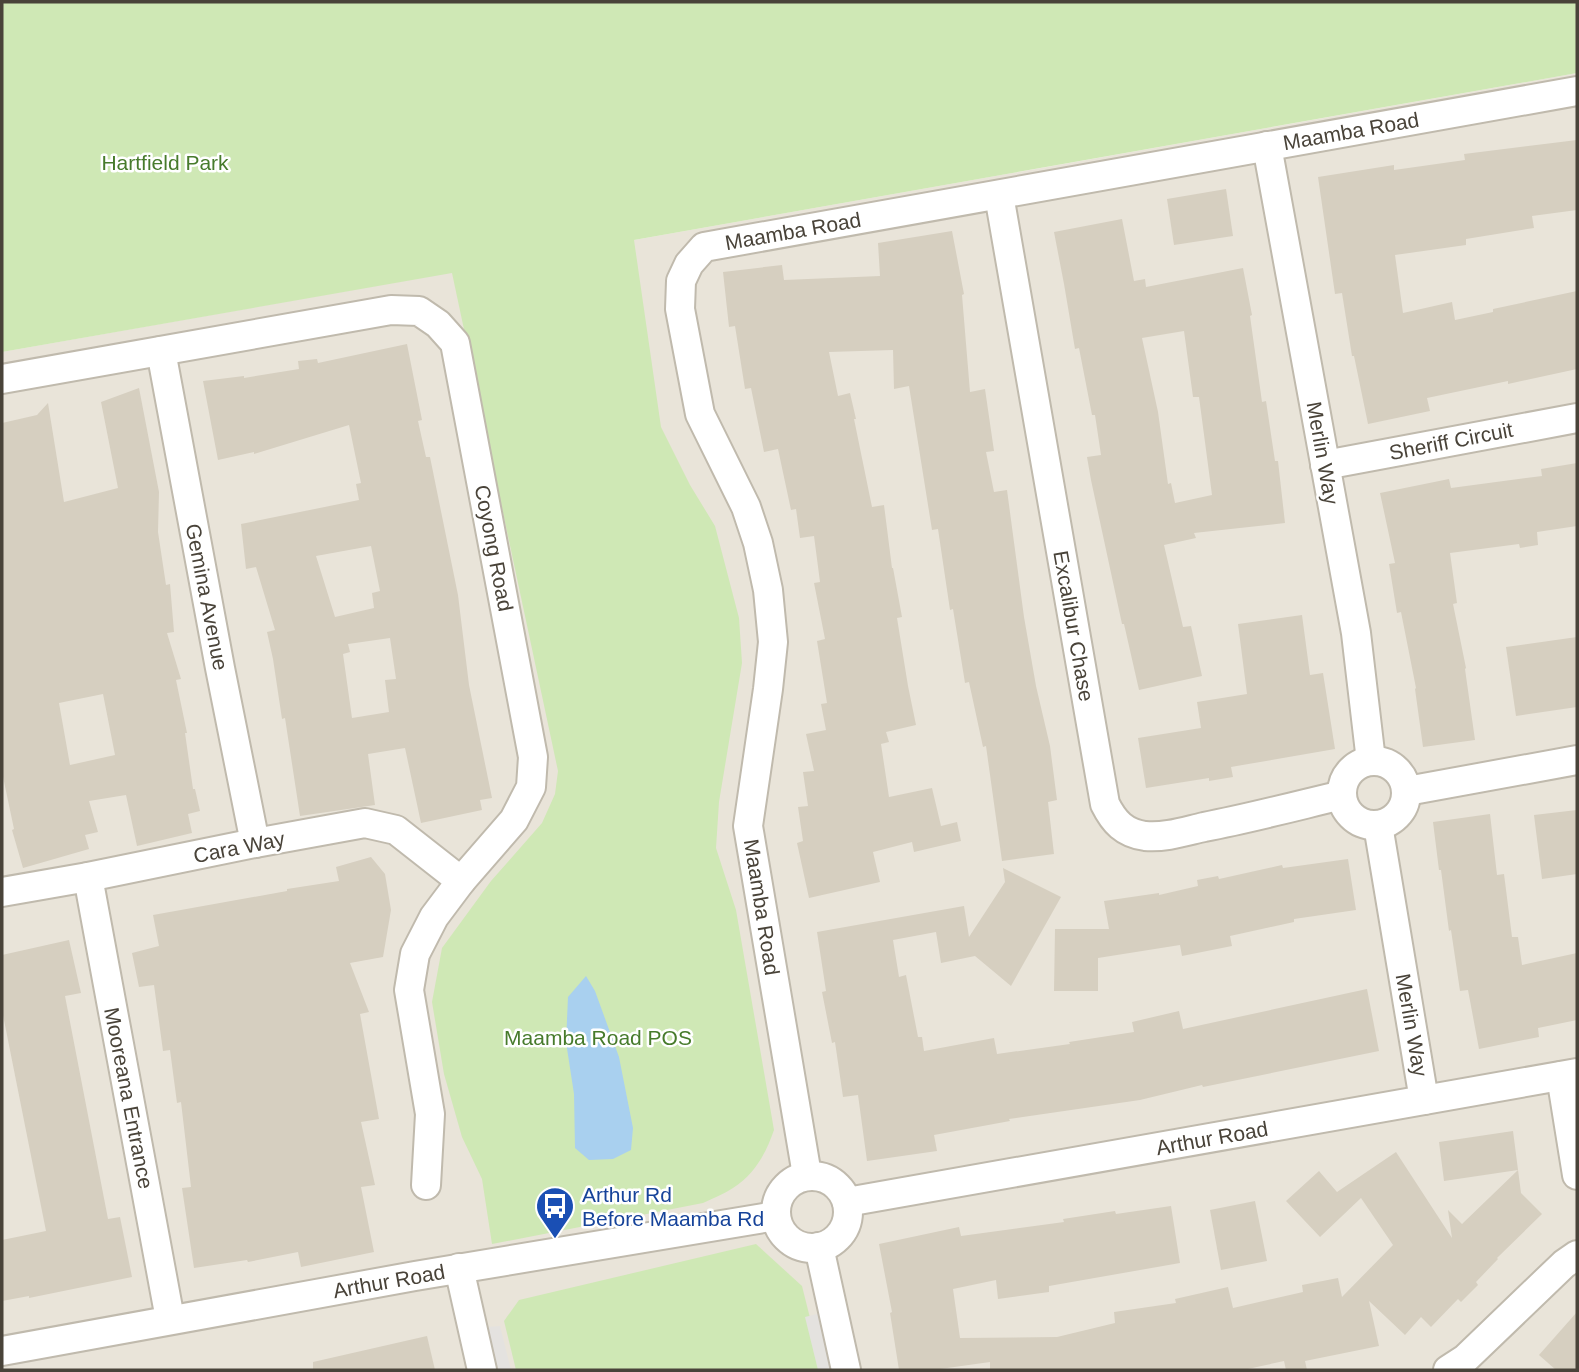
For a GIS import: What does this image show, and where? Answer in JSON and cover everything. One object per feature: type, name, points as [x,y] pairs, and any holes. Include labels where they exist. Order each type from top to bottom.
[{"type":"street","name":"Maamba Road","points":[[807,1175],[748,825],[773,642],[768,590],[758,543],[746,507],[700,414],[680,309],[681,281],[689,264],[704,247],[1577,91]]},
{"type":"street","name":"Merlin Way","points":[[1267,146],[1356,634],[1371,761]]},
{"type":"street","name":"Excalibur Chase","points":[[999,195],[1105,804],[1113,820],[1125,830],[1145,836],[1165,835],[1342,795]]},
{"type":"street","name":"Coyong Road","points":[[2,379],[391,310],[419,312],[438,324],[455,343],[533,757],[531,787],[514,820],[434,917],[415,954],[409,990],[430,1114],[426,1185]]},
{"type":"street","name":"Gemina Avenue","points":[[161,351],[255,843]]},
{"type":"street","name":"Sheriff Circuit","points":[[1325,465],[1577,418]]},
{"type":"street","points":[[1407,791],[1577,760]]},
{"type":"street","points":[[1371,761],[1384,762],[1395,768],[1403,778],[1407,791],[1405,803],[1399,813],[1390,821],[1378,825],[1365,824],[1354,818],[1346,808],[1342,795],[1350,772],[1359,764],[1371,761]]},
{"type":"street","name":"Cara Way","points":[[2,892],[365,823],[396,830],[461,881]]},
{"type":"street","name":"Merlin Way","points":[[1378,825],[1424,1100]]},
{"type":"street","name":"Mooreana Entrance","points":[[88,877],[170,1319]]},
{"type":"street","points":[[1569,1075],[1577,1175]]},
{"type":"street","name":"Arthur Road","points":[[847,1202],[1569,1075]]},
{"type":"street","points":[[807,1175],[827,1178],[836,1184],[843,1192],[849,1214],[846,1226],[830,1244],[807,1248],[786,1237],[776,1216],[776,1204],[780,1194],[787,1185],[807,1175]]},
{"type":"street","name":"Arthur Road","points":[[2,1351],[170,1319],[776,1216]]},
{"type":"street","points":[[818,1247],[846,1370]]},
{"type":"street","points":[[1448,1370],[1465,1359],[1564,1264],[1577,1255]]},
{"type":"street","points":[[459,1269],[482,1370]]},
{"type":"shaded area","points":[[1577,73],[1577,1370],[2,1370],[2,352]]},
{"type":"shaded area","points":[[817,1314],[832,1370],[818,1370],[805,1317]]},
{"type":"shaded area","points":[[500,1326],[511,1370],[498,1370],[488,1327]]},
{"type":"green space","name":"Hartfield Park","points":[[2,2],[1577,2],[1577,73],[634,240],[661,427],[690,485],[715,526],[739,618],[742,663],[719,802],[716,848],[736,910],[774,1130],[754,1170],[730,1190],[703,1203],[492,1244],[482,1179],[462,1137],[444,1074],[432,1002],[442,948],[491,881],[542,823],[555,794],[558,771],[452,273],[2,352]]},
{"type":"green space","points":[[756,1244],[802,1286],[823,1370],[516,1370],[504,1321],[519,1300]]},
{"type":"water","points":[[586,976],[595,991],[619,1057],[633,1128],[631,1150],[613,1159],[589,1160],[575,1148],[574,1094],[566,1042],[568,997]]},
{"type":"building","points":[[1577,140],[1577,210],[1532,216],[1534,228],[1466,239],[1466,245],[1395,255],[1403,313],[1452,302],[1455,320],[1577,291],[1577,369],[1427,398],[1430,411],[1368,424],[1352,356],[1342,293],[1335,294],[1318,177],[1394,165],[1394,170],[1465,160],[1464,154]]},
{"type":"building","points":[[1226,189],[1233,236],[1174,245],[1167,199]]},
{"type":"building","points":[[1122,219],[1134,281],[1145,279],[1146,287],[1243,268],[1252,315],[1250,316],[1262,402],[1266,401],[1275,461],[1278,461],[1285,523],[1194,533],[1196,538],[1164,545],[1183,627],[1191,626],[1202,676],[1139,690],[1091,480],[1087,457],[1101,455],[1095,415],[1092,415],[1079,348],[1075,349],[1054,232]],"holes":[[[1184,331],[1193,397],[1199,397],[1212,495],[1175,503],[1171,483],[1168,484],[1158,412],[1142,338]]]},
{"type":"building","points":[[952,231],[964,294],[970,392],[985,389],[994,451],[986,452],[994,492],[1007,490],[1024,617],[1050,746],[1057,800],[1048,802],[1054,854],[1002,861],[986,746],[983,747],[969,682],[965,683],[953,609],[950,610],[938,529],[932,530],[909,386],[894,389],[893,350],[829,352],[838,396],[850,393],[872,507],[884,505],[902,617],[897,618],[916,725],[886,732],[889,742],[881,744],[889,797],[932,788],[941,826],[957,822],[961,841],[914,852],[912,842],[873,852],[880,882],[809,898],[797,843],[803,841],[798,807],[808,806],[803,772],[814,771],[806,734],[826,730],[821,704],[827,703],[817,641],[825,639],[814,583],[820,582],[814,536],[800,538],[796,509],[791,510],[778,449],[764,452],[751,388],[745,389],[735,326],[729,327],[723,272],[782,265],[784,280],[880,276],[878,243]]},
{"type":"building","points":[[407,344],[422,420],[418,421],[426,457],[430,457],[458,595],[469,685],[492,798],[480,800],[482,810],[421,823],[405,748],[368,754],[375,805],[300,816],[285,718],[282,719],[267,632],[275,630],[256,567],[246,569],[241,524],[359,500],[356,484],[361,483],[349,425],[254,454],[218,460],[203,381],[244,378],[299,369],[298,361],[317,359],[318,363]],"holes":[[[371,546],[380,591],[372,593],[374,608],[335,617],[316,556]],[[390,638],[396,679],[385,680],[389,712],[352,718],[343,654],[350,652],[348,644]]]},
{"type":"building","points":[[139,388],[159,492],[158,532],[166,585],[170,584],[174,632],[167,633],[181,679],[176,680],[187,733],[193,789],[200,811],[188,814],[192,833],[137,846],[126,795],[89,801],[98,832],[85,835],[89,849],[23,868],[12,830],[14,829],[2,772],[2,423],[37,415],[48,403],[64,502],[118,488],[101,402]],"holes":[[[103,694],[115,755],[70,765],[59,703]]]},
{"type":"building","points":[[1577,463],[1577,526],[1537,532],[1538,545],[1520,548],[1519,544],[1450,553],[1457,603],[1453,604],[1466,668],[1475,740],[1423,747],[1416,688],[1401,612],[1397,613],[1389,564],[1395,563],[1380,493],[1449,479],[1451,488],[1542,476],[1541,469]]},
{"type":"building","points":[[1302,615],[1310,675],[1323,673],[1335,749],[1231,767],[1233,777],[1146,788],[1138,738],[1201,728],[1197,702],[1247,694],[1238,624]]},
{"type":"building","points":[[1577,637],[1577,707],[1516,716],[1506,647]]},
{"type":"building","points":[[1577,810],[1577,874],[1542,879],[1534,815]]},
{"type":"building","points":[[1490,814],[1497,875],[1504,874],[1512,937],[1518,937],[1522,965],[1577,953],[1577,1020],[1538,1028],[1539,1037],[1479,1049],[1468,990],[1460,991],[1433,822]]},
{"type":"building","points":[[371,857],[385,874],[391,910],[383,957],[350,963],[369,1012],[360,1014],[379,1119],[361,1122],[375,1185],[361,1187],[374,1252],[301,1267],[298,1252],[248,1262],[194,1268],[182,1188],[191,1187],[181,1102],[177,1103],[170,1050],[163,1051],[154,985],[139,987],[132,953],[159,946],[153,915],[339,881],[336,867]]},
{"type":"building","points":[[1348,859],[1356,910],[1294,919],[1294,922],[1230,936],[1232,946],[1182,956],[1180,945],[1098,958],[1098,991],[1054,991],[1055,929],[1109,929],[1104,901],[1159,895],[1198,886],[1197,880],[1218,876],[1219,879],[1282,865],[1283,868]]},
{"type":"building","points":[[1003,868],[1061,897],[1011,986],[975,956],[941,963],[936,932],[893,940],[899,977],[906,975],[918,1037],[922,1037],[924,1051],[994,1038],[997,1054],[1070,1044],[1069,1042],[1134,1032],[1132,1022],[1179,1011],[1183,1029],[1367,989],[1379,1051],[1203,1087],[1202,1085],[1140,1100],[1009,1119],[1010,1121],[934,1135],[937,1151],[867,1161],[858,1095],[843,1097],[835,1042],[832,1043],[822,992],[826,991],[817,932],[964,906],[969,937],[1005,882]]},
{"type":"building","points":[[69,940],[81,993],[65,996],[108,1219],[120,1217],[132,1277],[2,1301],[2,1240],[46,1231],[2,1010],[2,955]]},
{"type":"building","points":[[1513,1131],[1521,1193],[1542,1214],[1497,1258],[1476,1282],[1478,1285],[1461,1302],[1458,1299],[1431,1327],[1421,1317],[1405,1335],[1369,1301],[1379,1346],[1305,1361],[1307,1370],[1286,1370],[1284,1361],[1243,1370],[990,1370],[990,1362],[933,1370],[899,1370],[890,1313],[892,1312],[879,1244],[959,1227],[961,1236],[1064,1222],[1063,1219],[1115,1211],[1116,1214],[1171,1206],[1180,1263],[1049,1286],[1049,1292],[998,1299],[996,1280],[953,1289],[960,1338],[1057,1337],[1115,1323],[1114,1312],[1176,1303],[1175,1299],[1228,1287],[1233,1308],[1303,1292],[1302,1285],[1338,1278],[1342,1297],[1393,1245],[1361,1198],[1320,1237],[1286,1201],[1319,1171],[1337,1192],[1396,1152],[1452,1238],[1448,1210],[1462,1224],[1518,1170],[1444,1181],[1439,1142]]},
{"type":"building","points":[[1255,1201],[1267,1261],[1221,1270],[1210,1210]]},
{"type":"building","points":[[1577,1312],[1577,1370],[1556,1370],[1539,1355]]},
{"type":"building","points":[[427,1336],[435,1370],[313,1370],[313,1362]]},
{"type":"place","name":"Arthur Rd Before Maamba Rd","points":[[555,1240]]},
{"type":"park label","name":"Maamba Road POS","points":[[598,1037]]}]
